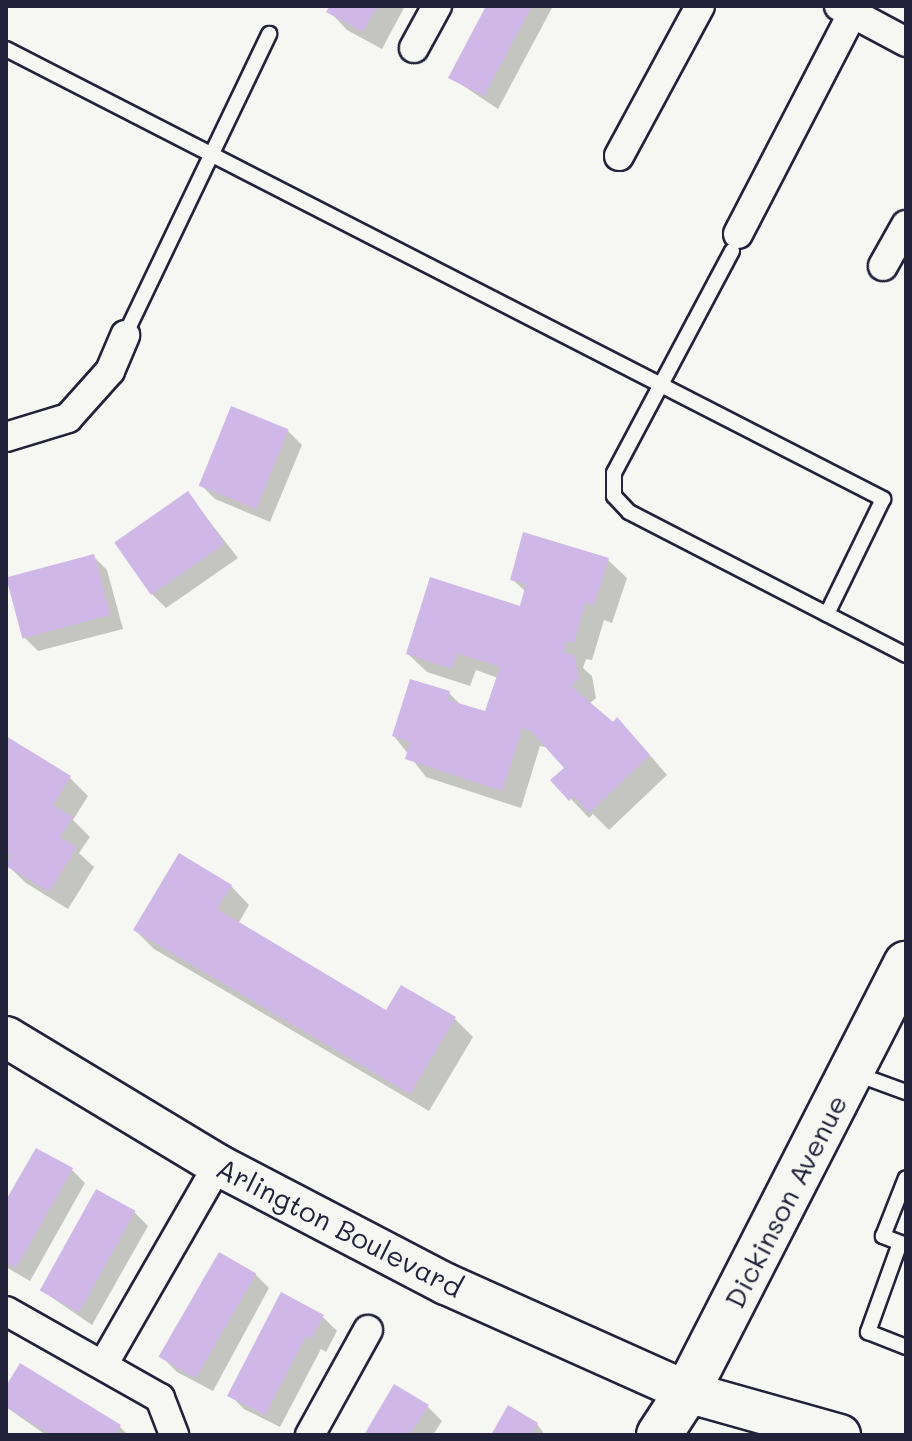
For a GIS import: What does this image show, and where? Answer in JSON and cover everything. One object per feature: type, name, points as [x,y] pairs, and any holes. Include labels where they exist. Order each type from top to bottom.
[{"type":"main road","name":"Dickinson Avenue","points":[[659,1435],[687,1392],[906,964]]},
{"type":"main road","name":"Arlington Boulevard","points":[[6,1037],[218,1165],[446,1284],[687,1392],[840,1435]]},
{"type":"street","points":[[414,48],[437,6]]},
{"type":"street","points":[[619,156],[700,6]]},
{"type":"street","points":[[735,242],[849,8],[906,42]]},
{"type":"street","points":[[883,266],[906,225]]},
{"type":"street","points":[[6,437],[68,418],[110,371],[125,335]]},
{"type":"street","points":[[103,1365],[218,1165]]},
{"type":"street","points":[[6,1311],[160,1398],[174,1435]]},
{"type":"street","points":[[310,1435],[368,1330]]},
{"type":"lane","points":[[125,335],[269,34]]},
{"type":"lane","points":[[6,49],[883,499],[827,614]]},
{"type":"lane","points":[[735,242],[614,473],[614,496],[629,512],[906,655]]},
{"type":"lane","points":[[852,1072],[906,1092]]},
{"type":"lane","points":[[906,1178],[883,1236],[903,1244],[868,1332],[906,1347]]},
{"type":"building","points":[[330,6],[377,6],[363,32],[326,12]]},
{"type":"building","points":[[486,6],[532,6],[484,96],[448,78]]},
{"type":"building","points":[[231,406],[288,429],[256,509],[199,486]]},
{"type":"building","points":[[188,491],[225,543],[151,595],[114,543]]},
{"type":"building","points":[[523,532],[609,558],[594,605],[585,603],[574,643],[567,641],[564,652],[574,655],[579,679],[571,686],[613,722],[617,717],[650,755],[589,813],[574,796],[569,801],[550,780],[564,768],[530,730],[522,729],[502,791],[405,759],[410,742],[392,736],[410,679],[450,691],[448,700],[485,711],[500,667],[457,653],[452,669],[406,654],[430,577],[520,606],[526,584],[510,580]]},
{"type":"building","points":[[94,554],[110,615],[22,638],[6,578]]},
{"type":"building","points":[[6,736],[71,776],[53,805],[73,817],[60,837],[77,847],[49,892],[6,866],[11,855],[6,851]]},
{"type":"building","points":[[179,853],[232,885],[217,909],[386,1010],[401,985],[456,1017],[410,1094],[133,930]]},
{"type":"building","points":[[36,1148],[73,1168],[16,1268],[6,1263],[6,1200]]},
{"type":"building","points":[[96,1189],[135,1211],[79,1312],[40,1290]]},
{"type":"building","points":[[219,1252],[256,1274],[196,1378],[159,1357]]},
{"type":"building","points":[[281,1292],[324,1315],[311,1339],[306,1336],[265,1415],[227,1396]]},
{"type":"building","points":[[20,1363],[121,1425],[115,1435],[52,1435],[6,1407],[6,1386]]},
{"type":"building","points":[[394,1384],[429,1405],[410,1435],[364,1435]]},
{"type":"building","points":[[508,1405],[538,1423],[531,1435],[491,1435]]}]
